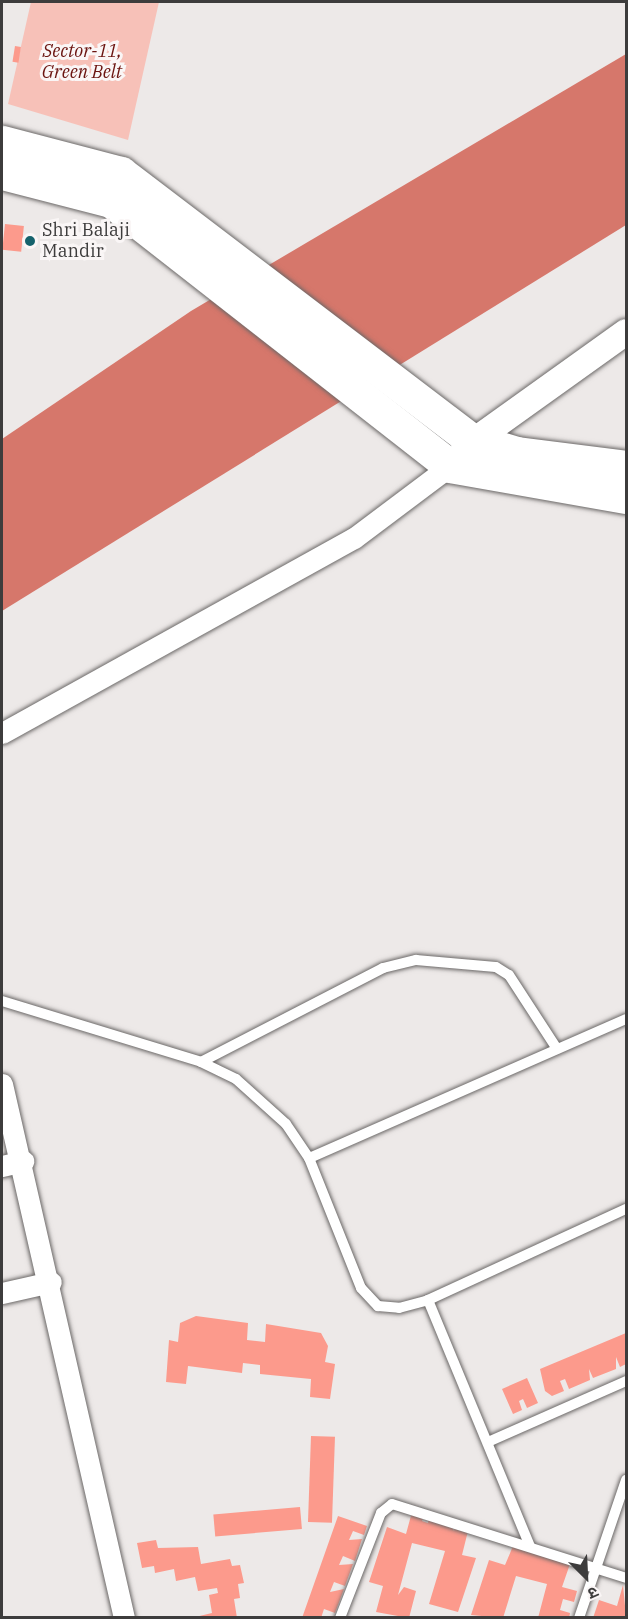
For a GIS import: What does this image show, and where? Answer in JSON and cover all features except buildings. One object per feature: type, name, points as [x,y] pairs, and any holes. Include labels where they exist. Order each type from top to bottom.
[{"type":"main road","points":[[2,142],[121,173],[238,262],[399,404],[450,466],[627,497]]},
{"type":"main road","points":[[2,173],[111,201],[210,277],[399,404],[470,440],[517,453],[627,467]]},
{"type":"street","points":[[2,733],[354,538],[450,466],[470,440],[627,332]]},
{"type":"street","points":[[2,1084],[23,1161],[51,1282],[124,1617]]},
{"type":"street","points":[[2,1166],[23,1161]]},
{"type":"street","points":[[2,1293],[51,1282]]},
{"type":"lane","points":[[201,1062],[383,968],[416,960],[496,967],[509,975],[557,1049]]},
{"type":"lane","points":[[2,1000],[201,1062],[264,1101],[309,1158],[368,1299],[399,1308],[428,1300],[627,1209]]},
{"type":"lane","points":[[309,1158],[627,1019]]},
{"type":"lane","points":[[428,1300],[530,1546]]},
{"type":"lane","points":[[488,1442],[627,1381]]},
{"type":"lane","points":[[579,1617],[627,1480]]},
{"type":"lane","points":[[340,1617],[381,1513],[392,1504],[627,1578]]},
{"type":"green space","name":"Sector-11, Green Belt","points":[[31,2],[159,2],[128,140],[8,104]]},
{"type":"shaded area","points":[[626,54],[626,225],[2,611],[2,439],[191,311]]},
{"type":"place","name":"Shri Balaji Mandir","points":[[30,241]]}]
